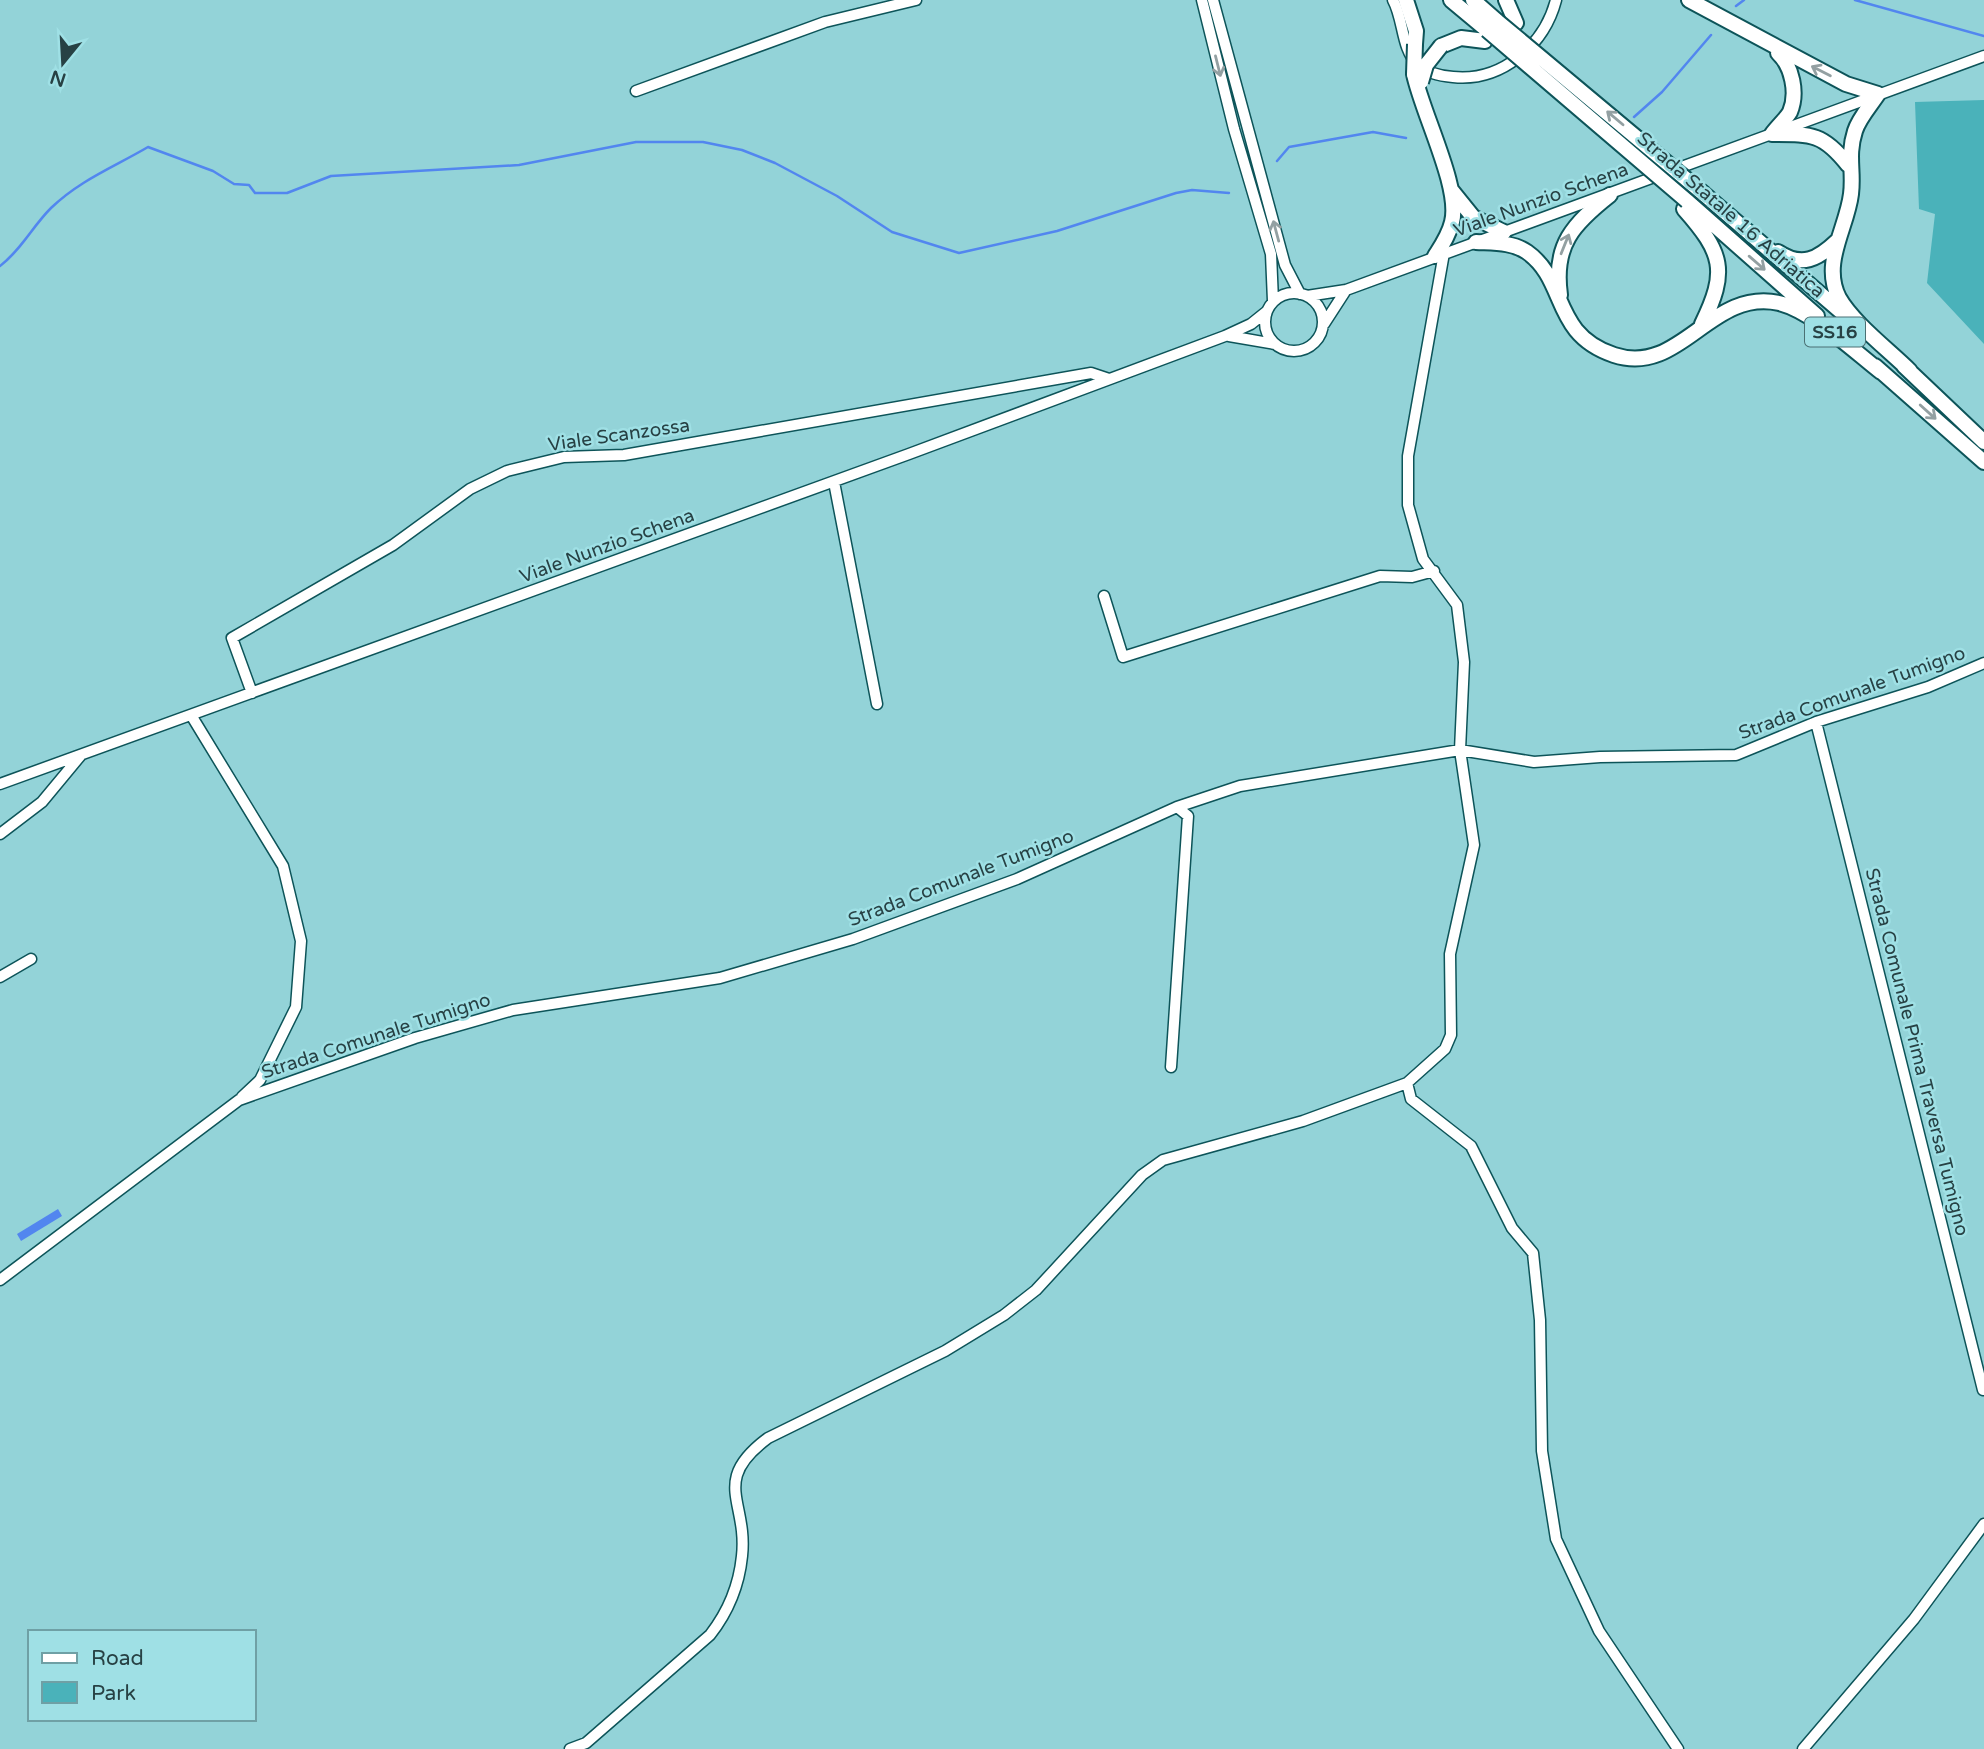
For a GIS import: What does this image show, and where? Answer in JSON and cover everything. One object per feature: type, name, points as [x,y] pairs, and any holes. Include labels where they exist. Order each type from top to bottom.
[{"type":"highway","points":[[1406,0],[1416,31],[1418,83],[1452,191],[1454,219],[1439,255]]},
{"type":"highway","name":"Strada Statale 16 Adriatica","points":[[1451,0],[1490,31],[1984,462]]},
{"type":"highway","name":"Strada Statale 16 Adriatica","points":[[1473,0],[1490,31],[1566,77],[1910,371],[1984,442]]},
{"type":"highway","points":[[1506,0],[1516,23],[1566,77]]},
{"type":"highway","points":[[1689,0],[1846,84],[1878,94],[1856,128],[1848,165],[1850,202],[1837,241],[1833,279],[1840,299],[1910,371]]},
{"type":"highway","points":[[1418,83],[1426,65],[1441,46],[1490,31]]},
{"type":"highway","points":[[1766,43],[1787,62],[1794,90],[1790,111],[1772,134]]},
{"type":"highway","points":[[1772,134],[1810,134],[1831,143],[1848,165]]},
{"type":"highway","points":[[1452,191],[1473,217],[1504,232]]},
{"type":"highway","points":[[1562,310],[1558,278],[1562,250],[1572,229],[1610,195]]},
{"type":"highway","points":[[1683,202],[1709,237],[1718,262],[1717,295],[1702,326]]},
{"type":"highway","points":[[1738,225],[1786,257],[1806,262],[1820,257],[1837,241]]},
{"type":"highway","points":[[1476,242],[1506,244],[1526,251],[1543,266],[1573,330],[1590,344],[1614,355],[1636,359],[1661,353],[1690,338],[1723,311],[1749,302],[1780,303],[1810,318],[1881,372]]},
{"type":"street","points":[[636,92],[815,25],[916,0]]},
{"type":"street","points":[[1202,0],[1234,129],[1271,254],[1273,301]]},
{"type":"street","points":[[1213,0],[1285,265],[1304,295],[1318,304],[1324,324]]},
{"type":"street","points":[[1393,0],[1408,51],[1419,65],[1434,74],[1476,79],[1505,69],[1540,35],[1552,18],[1556,0]]},
{"type":"street","name":"Viale Nunzio Schena","points":[[1304,295],[1346,289],[1610,195],[1984,56]]},
{"type":"street","points":[[570,1749],[586,1743],[710,1636],[726,1615],[743,1554],[736,1483],[738,1467],[746,1454],[768,1438],[804,1419],[945,1351],[1004,1315],[1036,1290],[1142,1175],[1163,1160],[1303,1121],[1407,1083],[1445,1049],[1451,1035],[1450,954],[1474,845],[1460,750],[1464,662],[1457,605],[1423,559],[1408,506],[1408,456],[1439,255]]},
{"type":"street","points":[[1304,295],[1282,295],[1273,301],[1266,312],[1268,337],[1275,344],[1293,352],[1303,350],[1318,339],[1346,289]]},
{"type":"street","name":"Viale Nunzio Schena","points":[[0,784],[834,482],[1225,336],[1251,324],[1266,312]]},
{"type":"street","name":"Viale Nunzio Schena","points":[[1225,336],[1251,338],[1275,344]]},
{"type":"street","name":"Viale Scanzossa","points":[[252,693],[232,638],[393,545],[470,489],[507,471],[564,457],[624,455],[1091,373],[1110,379]]},
{"type":"street","points":[[834,482],[877,704]]},
{"type":"street","points":[[1104,596],[1123,657],[1380,576],[1412,577],[1434,571]]},
{"type":"street","name":"Strada Comunale Tumigno","points":[[0,1280],[239,1100],[415,1038],[513,1010],[720,978],[853,939],[1017,879],[1177,807],[1240,786],[1460,750],[1534,762],[1600,757],[1736,755],[1816,722],[1927,687],[1984,663]]},
{"type":"street","points":[[191,715],[283,866],[301,941],[296,1007],[260,1080],[239,1100]]},
{"type":"street","name":"Strada Comunale Prima Traversa Tumigno","points":[[1816,722],[1983,1390]]},
{"type":"street","points":[[0,834],[42,802],[81,755]]},
{"type":"street","points":[[1171,1066],[1188,816],[1177,807]]},
{"type":"street","points":[[0,977],[31,959]]},
{"type":"street","points":[[1407,1083],[1411,1099],[1471,1146],[1512,1228],[1533,1253],[1540,1320],[1542,1451],[1556,1539],[1599,1631],[1678,1749]]},
{"type":"street","points":[[1803,1749],[1914,1619],[1984,1524]]},
{"type":"green space","points":[[1984,100],[1984,344],[1927,283],[1935,214],[1919,209],[1915,102]]},
{"type":"water","points":[[58,1209],[62,1216],[21,1241],[17,1234]]},
{"type":"waterway","points":[[1736,6],[1744,0]]},
{"type":"waterway","points":[[1855,0],[1984,36]]},
{"type":"waterway","points":[[1634,117],[1662,92],[1711,35]]},
{"type":"waterway","points":[[1277,161],[1289,147],[1373,132],[1406,138]]},
{"type":"waterway","points":[[0,266],[62,198],[148,147],[213,171],[234,184],[249,185],[255,193],[287,193],[331,176],[519,165],[636,142],[703,142],[742,150],[775,163],[837,196],[892,232],[959,253],[1057,231],[1176,193],[1192,190],[1229,193]]}]
